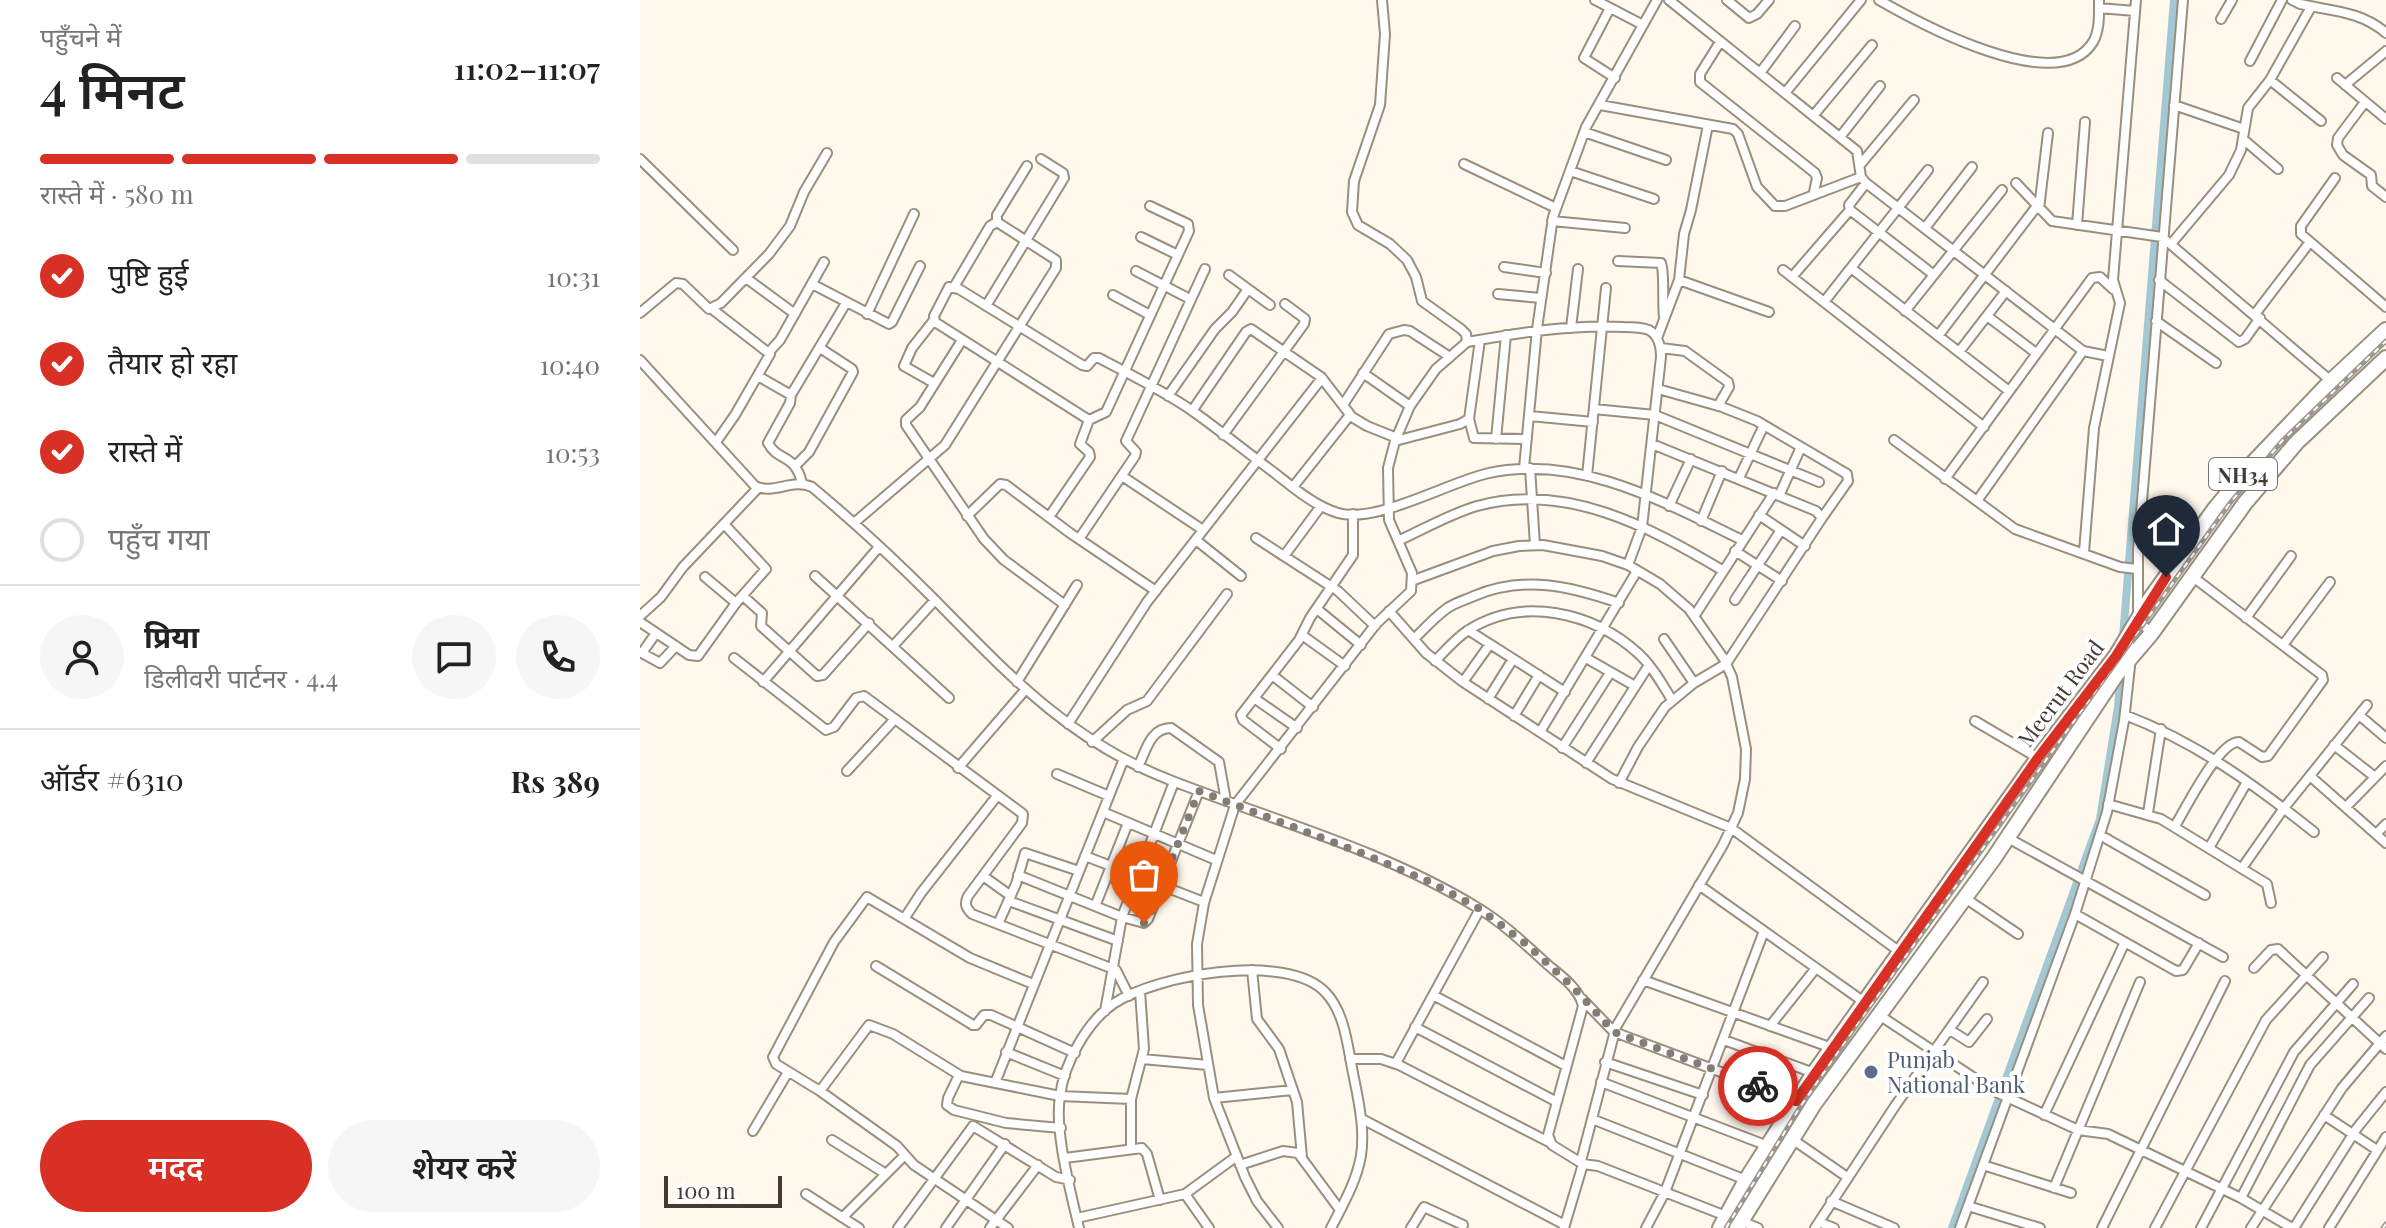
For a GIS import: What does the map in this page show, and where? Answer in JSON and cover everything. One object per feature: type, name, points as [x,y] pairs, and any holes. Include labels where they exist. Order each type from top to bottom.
[{"type":"highway","name":"Meerut Road","points":[[1739,1224],[1813,1107],[2008,838],[2116,675],[2126,657],[2128,639],[2138,621],[2214,510],[2250,466],[2331,381],[2386,330]]},
{"type":"highway","name":"Meerut Road","points":[[1723,1222],[1814,1073],[2038,758],[2126,657],[2152,633],[2245,503],[2297,442],[2386,358]]},
{"type":"street","points":[[1382,0],[1385,34],[1380,105],[1354,181],[1352,212],[1358,225],[1390,244],[1407,260],[1416,277],[1422,301],[1461,329],[1466,334],[1467,342]]},
{"type":"street","points":[[1595,0],[1643,25]]},
{"type":"street","points":[[1535,545],[1527,439],[1537,329],[1552,221],[1584,132],[1657,0]]},
{"type":"street","points":[[1669,0],[1859,154],[1864,180],[1899,209],[2083,351],[2108,356]]},
{"type":"street","points":[[1727,0],[1749,18],[1769,0]]},
{"type":"street","points":[[1785,93],[1861,0]]},
{"type":"street","points":[[1879,0],[1890,3],[1938,33],[2017,59],[2049,64],[2066,60],[2089,48],[2096,35],[2099,4],[2135,11]]},
{"type":"street","points":[[2084,552],[2094,428],[2120,303],[2113,280],[2136,0]]},
{"type":"street","points":[[2152,633],[2138,621],[2131,569],[2183,0]]},
{"type":"street","points":[[2221,19],[2232,0]]},
{"type":"street","points":[[2250,61],[2282,0]]},
{"type":"street","points":[[2298,1],[2311,7],[2355,15],[2374,23],[2386,33]]},
{"type":"street","points":[[2171,244],[2219,189],[2234,164],[2243,139],[2248,108],[2270,80],[2311,7]]},
{"type":"street","points":[[1610,8],[1584,58],[1615,78]]},
{"type":"street","points":[[1760,73],[1795,26]]},
{"type":"street","points":[[1720,42],[1698,76],[1700,82],[1815,173],[1814,192],[1819,193]]},
{"type":"street","points":[[1813,116],[1872,45]]},
{"type":"street","points":[[2386,51],[2341,82],[2386,119]]},
{"type":"street","points":[[2270,80],[2321,121]]},
{"type":"street","points":[[1840,137],[1880,86]]},
{"type":"street","points":[[1860,165],[1914,100]]},
{"type":"street","points":[[2365,102],[2338,138],[2337,145],[2343,155],[2371,175],[2372,186],[2386,197]]},
{"type":"street","points":[[1600,105],[1736,131],[1757,187],[1775,206],[1785,206],[1864,180]]},
{"type":"street","points":[[2174,105],[2244,129]]},
{"type":"street","points":[[2077,225],[2085,122]]},
{"type":"street","points":[[1657,338],[1679,280],[1684,234],[1708,125]]},
{"type":"street","points":[[1584,132],[1666,160]]},
{"type":"street","points":[[1938,336],[2038,207],[2048,133]]},
{"type":"street","points":[[2243,139],[2278,169]]},
{"type":"street","points":[[712,309],[746,278],[790,226],[804,192],[827,153]]},
{"type":"street","points":[[640,159],[733,250]]},
{"type":"street","points":[[986,306],[1065,176],[1041,159]]},
{"type":"street","points":[[1464,164],[1556,208]]},
{"type":"street","points":[[997,222],[997,215],[1027,166]]},
{"type":"street","points":[[1925,228],[1972,167]]},
{"type":"street","points":[[1824,302],[1928,170]]},
{"type":"street","points":[[1570,171],[1654,199]]},
{"type":"street","points":[[2335,178],[2301,226],[2301,234],[2386,307]]},
{"type":"street","points":[[1792,277],[1850,210],[1849,205],[1864,180]]},
{"type":"street","points":[[2016,183],[2052,221],[2160,236],[2331,381]]},
{"type":"street","points":[[1905,311],[2002,190]]},
{"type":"street","points":[[1049,517],[1090,457],[1080,444],[1089,420],[1106,412],[1189,225],[1150,206]]},
{"type":"street","points":[[1850,210],[1934,275]]},
{"type":"street","points":[[867,314],[914,214]]},
{"type":"street","points":[[1552,221],[1625,228]]},
{"type":"street","points":[[854,523],[945,445],[1057,265],[1056,260],[997,222]]},
{"type":"street","points":[[954,287],[990,226],[997,222]]},
{"type":"street","points":[[1141,237],[1178,255]]},
{"type":"street","points":[[2159,280],[2239,342],[2245,339],[2257,316],[2310,242]]},
{"type":"street","points":[[1618,261],[1661,263],[1664,268],[1661,296],[1664,318]]},
{"type":"street","points":[[716,442],[758,376],[769,352],[780,340],[824,262]]},
{"type":"street","points":[[812,284],[891,324],[920,266]]},
{"type":"street","points":[[1504,267],[1546,273]]},
{"type":"street","points":[[1851,268],[2009,391]]},
{"type":"street","points":[[1079,539],[1135,456],[1136,452],[1126,441],[1205,269]]},
{"type":"street","points":[[1571,328],[1578,269]]},
{"type":"street","points":[[1783,270],[1984,427]]},
{"type":"street","points":[[1136,271],[1190,299]]},
{"type":"street","points":[[1229,275],[1270,305]]},
{"type":"street","points":[[1945,479],[2092,278],[2100,277],[2115,290]]},
{"type":"street","points":[[746,278],[795,314]]},
{"type":"street","points":[[1679,280],[1769,312]]},
{"type":"street","points":[[640,313],[676,283],[683,284],[769,352]]},
{"type":"street","points":[[934,383],[904,366],[912,348],[934,320],[949,287],[954,287],[1082,365],[1087,366],[1097,357],[1168,396],[1293,487],[1321,506],[1339,513],[1387,509],[1463,480],[1527,468],[1568,470],[1646,496],[1742,540]]},
{"type":"street","points":[[1587,476],[1606,288]]},
{"type":"street","points":[[1168,396],[1215,329],[1230,315],[1248,289]]},
{"type":"street","points":[[1959,352],[2006,291]]},
{"type":"street","points":[[1498,294],[1541,298]]},
{"type":"street","points":[[1113,295],[1150,315]]},
{"type":"street","points":[[802,483],[796,465],[771,449],[768,443],[790,403],[791,395],[846,303]]},
{"type":"street","points":[[1223,435],[1305,322],[1285,304]]},
{"type":"street","points":[[1987,316],[2036,353]]},
{"type":"street","points":[[934,320],[1089,420]]},
{"type":"street","points":[[2156,321],[2216,363]]},
{"type":"street","points":[[1274,1226],[1257,1201],[1214,1098],[1198,1005],[1197,944],[1204,902],[1231,803],[1281,749],[1375,626],[1411,591],[1414,580],[1389,520],[1388,468],[1410,406],[1436,369],[1467,342],[1537,329],[1604,326],[1641,328],[1649,330],[1657,338],[1661,348],[1646,496],[1642,527],[1628,565]]},
{"type":"street","points":[[1192,411],[1248,330],[1254,329],[1322,378],[1350,415],[1396,439],[1460,424],[1469,419]]},
{"type":"street","points":[[1343,405],[1385,337],[1397,331],[1410,331],[1450,357]]},
{"type":"street","points":[[1496,439],[1506,335]]},
{"type":"street","points":[[962,340],[920,407],[905,423],[984,539],[1004,560],[1065,605]]},
{"type":"street","points":[[1480,340],[1469,419],[1474,438],[1527,439]]},
{"type":"street","points":[[796,465],[809,452],[853,372],[820,348]]},
{"type":"street","points":[[1661,348],[1685,351],[1728,382],[1729,387],[1718,406]]},
{"type":"street","points":[[1977,501],[2083,351]]},
{"type":"street","points":[[642,365],[758,488],[766,490],[802,483],[812,487],[935,600],[995,662],[1092,742],[1123,761],[1174,782],[1394,866],[1480,909],[1526,944],[1571,985],[1614,1032],[1813,1107]]},
{"type":"street","points":[[1363,373],[1410,406]]},
{"type":"street","points":[[758,376],[791,395]]},
{"type":"street","points":[[1068,724],[1156,591],[1322,378]]},
{"type":"street","points":[[1619,783],[1648,730],[1672,700],[1726,664],[1849,476],[1764,425],[1718,406],[1658,389]]},
{"type":"street","points":[[1594,409],[1655,415],[1819,482]]},
{"type":"street","points":[[1293,487],[1350,415]]},
{"type":"street","points":[[1530,416],[1593,422]]},
{"type":"street","points":[[1739,478],[1764,425]]},
{"type":"street","points":[[1894,440],[2015,529],[2131,569]]},
{"type":"street","points":[[1652,444],[1816,511],[1822,518]]},
{"type":"street","points":[[1695,615],[1742,540],[1776,495],[1801,447]]},
{"type":"street","points":[[1669,506],[1691,459]]},
{"type":"street","points":[[1701,521],[1722,471]]},
{"type":"street","points":[[1122,476],[1203,530]]},
{"type":"street","points":[[967,516],[1003,483],[1156,591]]},
{"type":"street","points":[[724,524],[766,568],[698,656],[692,656],[640,619],[676,576],[724,524],[758,488]]},
{"type":"street","points":[[1398,541],[1479,506],[1532,499],[1582,504],[1642,527],[1722,570]]},
{"type":"street","points":[[1284,556],[1321,506]]},
{"type":"street","points":[[1281,749],[1241,717],[1302,635],[1353,555],[1353,514]]},
{"type":"street","points":[[1759,515],[1805,546]]},
{"type":"street","points":[[1735,600],[1781,530]]},
{"type":"street","points":[[1256,538],[1332,588],[1375,626]]},
{"type":"street","points":[[1196,540],[1241,576]]},
{"type":"street","points":[[1362,1119],[1565,1227],[1614,1032],[1731,828],[1742,799],[1746,749],[1732,677],[1695,615],[1660,584],[1628,565],[1577,550],[1535,545],[1493,551],[1414,580]]},
{"type":"street","points":[[763,682],[879,547]]},
{"type":"street","points":[[1735,551],[1782,581]]},
{"type":"street","points":[[2246,618],[2291,556]]},
{"type":"street","points":[[1540,732],[1637,571]]},
{"type":"street","points":[[815,576],[949,698]]},
{"type":"street","points":[[705,577],[762,612],[761,626],[817,676],[822,676],[869,623]]},
{"type":"street","points":[[2175,826],[2215,759],[2235,741],[2262,757],[2268,756],[2323,683],[2322,675],[2193,577]]},
{"type":"street","points":[[2283,645],[2330,582]]},
{"type":"street","points":[[1414,639],[1448,607],[1501,587],[1527,584],[1568,587],[1619,603]]},
{"type":"street","points":[[1017,682],[1077,585]]},
{"type":"street","points":[[1092,742],[1129,709],[1147,701],[1227,594]]},
{"type":"street","points":[[894,645],[935,600]]},
{"type":"street","points":[[1317,609],[1361,645]]},
{"type":"street","points":[[1389,611],[1435,661],[1488,699],[1619,783],[1731,828],[1900,952]]},
{"type":"street","points":[[1435,661],[1468,630],[1506,614],[1538,611],[1561,613],[1604,628],[1640,655],[1672,700]]},
{"type":"street","points":[[1468,630],[1565,692]]},
{"type":"street","points":[[656,633],[641,652],[660,663],[676,646]]},
{"type":"street","points":[[1302,635],[1345,666]]},
{"type":"street","points":[[1664,639],[1694,683]]},
{"type":"street","points":[[1463,682],[1490,644]]},
{"type":"street","points":[[1960,1228],[2005,1096],[2075,914],[2100,835],[2125,715],[2126,657]]},
{"type":"street","points":[[734,658],[826,730],[834,727],[856,698],[861,696],[1023,814],[1024,819],[965,904],[972,914],[1113,968],[1119,972],[1129,996]]},
{"type":"street","points":[[1586,658],[1635,686]]},
{"type":"street","points":[[1488,699],[1513,659]]},
{"type":"street","points":[[1586,763],[1649,665]]},
{"type":"street","points":[[1562,748],[1610,673]]},
{"type":"street","points":[[1272,675],[1313,707]]},
{"type":"street","points":[[1514,716],[1539,675]]},
{"type":"street","points":[[958,768],[1026,689]]},
{"type":"street","points":[[1254,698],[1297,728]]},
{"type":"street","points":[[2242,868],[2284,808],[2367,705]]},
{"type":"street","points":[[2125,715],[2161,729],[2215,759],[2314,832]]},
{"type":"street","points":[[2359,715],[2386,738]]},
{"type":"street","points":[[847,771],[894,720]]},
{"type":"street","points":[[1975,721],[2038,758]]},
{"type":"street","points":[[1138,767],[1153,735],[1158,730],[1171,728],[1219,762],[1231,803]]},
{"type":"street","points":[[2148,813],[2161,729]]},
{"type":"street","points":[[2334,745],[2375,777]]},
{"type":"street","points":[[995,1083],[1123,761]]},
{"type":"street","points":[[2346,807],[2386,766]]},
{"type":"street","points":[[1057,774],[1109,796]]},
{"type":"street","points":[[2310,776],[2386,843]]},
{"type":"street","points":[[1105,1011],[1122,917],[1174,782]]},
{"type":"street","points":[[2209,848],[2247,782]]},
{"type":"street","points":[[1018,875],[1122,917],[1145,922],[1199,791]]},
{"type":"street","points":[[904,919],[997,796]]},
{"type":"street","points":[[2108,804],[2148,813],[2175,826],[2269,886],[2271,903]]},
{"type":"street","points":[[1103,812],[1216,860]]},
{"type":"street","points":[[1096,904],[1128,823]]},
{"type":"street","points":[[2376,834],[2386,824]]},
{"type":"street","points":[[2100,835],[2205,895]]},
{"type":"street","points":[[2008,838],[2223,957]]},
{"type":"street","points":[[998,924],[1026,852],[1079,871]]},
{"type":"street","points":[[1085,856],[1204,902]]},
{"type":"street","points":[[983,876],[1010,899],[1118,941]]},
{"type":"street","points":[[1699,885],[1864,1002]]},
{"type":"street","points":[[1008,1228],[993,1224],[935,1180],[897,1146],[788,1072],[774,1061],[775,1051],[823,961],[864,899],[869,898],[970,958],[1033,984]]},
{"type":"street","points":[[1965,898],[2018,934]]},
{"type":"street","points":[[1396,1063],[1480,909]]},
{"type":"street","points":[[2075,914],[2176,971],[2183,970],[2199,943]]},
{"type":"street","points":[[1646,1228],[1665,1192],[1764,931]]},
{"type":"street","points":[[2044,1115],[2125,942]]},
{"type":"street","points":[[2251,1228],[2348,1079],[2384,1043],[2351,1017],[2282,951],[2274,948],[2254,968]]},
{"type":"street","points":[[2155,1228],[2266,1020],[2323,957]]},
{"type":"street","points":[[876,966],[973,1025],[989,1014],[1075,1053]]},
{"type":"street","points":[[1770,1026],[1816,968]]},
{"type":"street","points":[[1252,970],[1257,1019],[1279,1049],[1299,1112],[1302,1157],[1340,1210]]},
{"type":"street","points":[[1302,1157],[1287,1151],[1239,1161],[1185,1194],[1078,1223],[1061,1128],[1060,1096],[1065,1076],[1075,1053],[1105,1011],[1140,991],[1197,975],[1252,970],[1296,974],[1326,993],[1344,1028],[1362,1119],[1363,1154],[1359,1169],[1331,1228]]},
{"type":"street","points":[[1643,980],[1832,1048]]},
{"type":"street","points":[[2102,1228],[2225,981]]},
{"type":"street","points":[[1834,1228],[1817,1225],[1983,982]]},
{"type":"street","points":[[2054,1188],[2140,982]]},
{"type":"street","points":[[2201,1228],[2294,1052],[2353,984]]},
{"type":"street","points":[[1131,1149],[1131,1099],[1144,1049],[1140,991]]},
{"type":"street","points":[[1433,995],[1566,1066]]},
{"type":"street","points":[[2241,1198],[2310,1065],[2369,998]]},
{"type":"street","points":[[1550,1142],[1548,1135],[1583,1006],[1581,999]]},
{"type":"street","points":[[1879,1015],[1994,1091],[2078,1130],[2108,1134],[2241,1198],[2293,1228],[2353,1134],[2386,1092]]},
{"type":"street","points":[[1950,1030],[1969,1042],[1987,1019]]},
{"type":"street","points":[[820,1091],[869,1025],[893,1034],[959,1075],[1060,1096],[1131,1099]]},
{"type":"street","points":[[1415,1027],[1557,1102]]},
{"type":"street","points":[[1724,1040],[1814,1073]]},
{"type":"street","points":[[1006,1052],[1065,1076]]},
{"type":"street","points":[[1142,1059],[1208,1065]]},
{"type":"street","points":[[1350,1059],[1381,1059],[1396,1063],[1550,1142],[1582,1163],[1598,1166],[1665,1192],[1723,1222]]},
{"type":"street","points":[[1605,1062],[1703,1095]]},
{"type":"street","points":[[753,1131],[788,1072]]},
{"type":"street","points":[[959,1075],[947,1105],[970,1115],[1006,1123],[1061,1128]]},
{"type":"street","points":[[1601,1082],[1768,1146]]},
{"type":"street","points":[[1214,1098],[1293,1090]]},
{"type":"street","points":[[970,1115],[973,1126],[1056,1177],[1070,1180]]},
{"type":"street","points":[[2324,1115],[2377,1150]]},
{"type":"street","points":[[1592,1119],[1746,1180]]},
{"type":"street","points":[[898,1228],[973,1126]]},
{"type":"street","points":[[2329,1228],[2386,1137]]},
{"type":"street","points":[[1792,1139],[1847,1177]]},
{"type":"street","points":[[832,1140],[886,1174]]},
{"type":"street","points":[[946,1228],[1005,1144]]},
{"type":"street","points":[[1065,1158],[1145,1150],[1160,1200]]},
{"type":"street","points":[[843,1217],[905,1155]]},
{"type":"street","points":[[993,1224],[1038,1165]]},
{"type":"street","points":[[1983,1165],[2071,1193]]},
{"type":"street","points":[[806,1194],[859,1228]]},
{"type":"street","points":[[1185,1194],[1209,1228]]},
{"type":"street","points":[[1831,1201],[1894,1228]]},
{"type":"street","points":[[1968,1206],[2040,1228]]},
{"type":"street","points":[[1411,1228],[1424,1207],[1463,1225]]},
{"type":"street","points":[[1739,1224],[1758,1228]]},
{"type":"waterway","points":[[2123,637],[2174,0]]},
{"type":"waterway","points":[[1952,1228],[2100,819],[2121,671]]},
{"type":"railway","points":[[1726,1228],[1800,1107],[1860,1020],[2230,503],[2282,441],[2386,341]]},
{"type":"railway","points":[[2383,1228],[2386,1224]]},
{"type":"way so far","points":[[1144,923],[1199,791],[1430,882],[1480,909],[1526,944],[1571,985],[1614,1032],[1758,1086]]},
{"type":"place","name":"Punjab National Bank","points":[[1871,1072]]},
{"type":"route","points":[[1758,1086],[1796,1101],[2038,758],[2116,656],[2166,577]]}]
